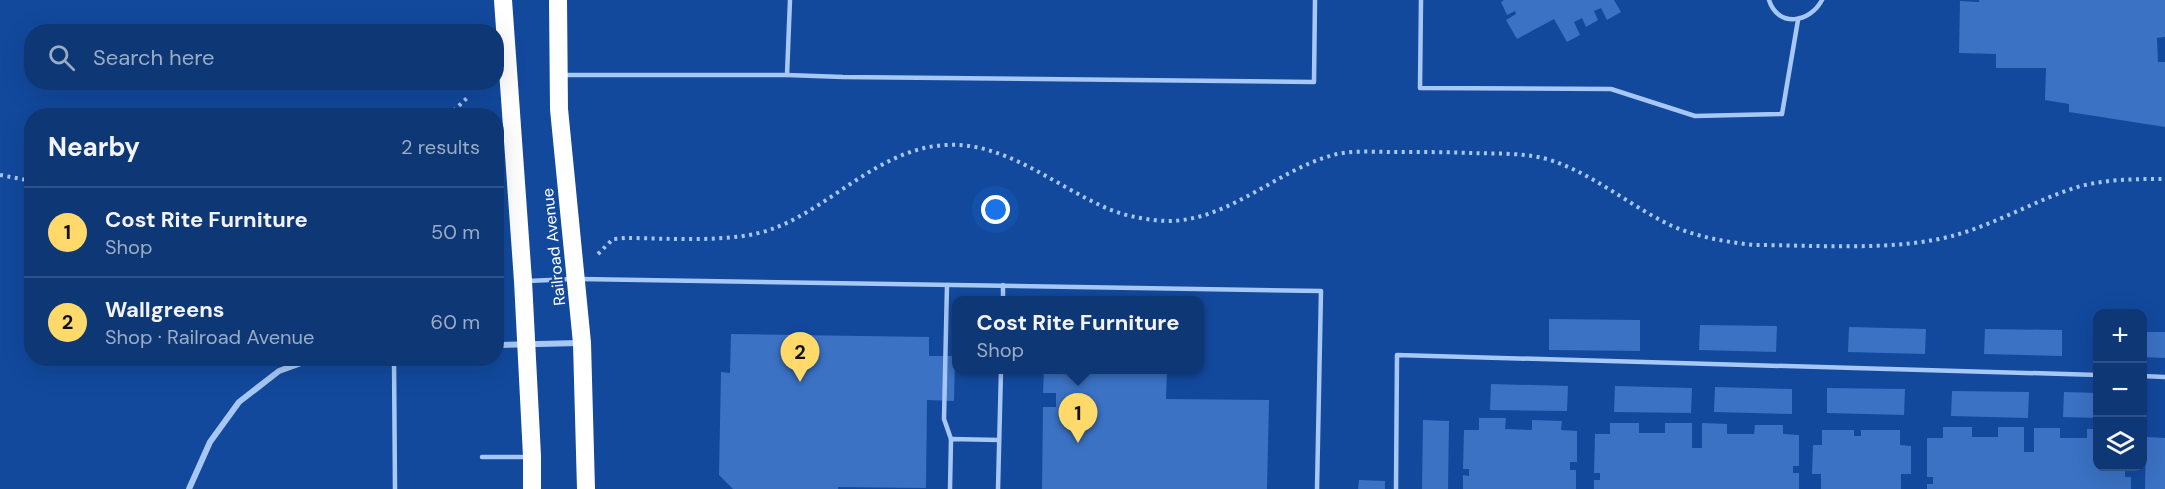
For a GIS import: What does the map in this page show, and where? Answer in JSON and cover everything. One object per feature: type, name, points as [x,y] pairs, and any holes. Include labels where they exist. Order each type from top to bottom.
[{"type":"highway","name":"Railroad Avenue","points":[[503,0],[509,114],[523,281],[532,489]]},
{"type":"highway","name":"Railroad Avenue","points":[[558,0],[562,151],[582,343],[586,489]]},
{"type":"street","points":[[504,130],[509,114]]},
{"type":"street","points":[[504,345],[582,343]]},
{"type":"street","points":[[189,489],[210,442],[239,402],[279,371],[293,366]]},
{"type":"lane","points":[[787,75],[790,0]]},
{"type":"lane","points":[[559,75],[787,75],[1314,82],[1315,0]]},
{"type":"lane","points":[[1421,0],[1420,88],[1611,89],[1695,116],[1782,114],[1798,20]]},
{"type":"lane","points":[[1769,0],[1777,13],[1798,20],[1809,16],[1822,0]]},
{"type":"lane","points":[[523,281],[576,279],[1321,291],[1317,489]]},
{"type":"lane","points":[[947,285],[944,419],[951,439],[950,489]]},
{"type":"lane","points":[[1003,296],[1004,285]]},
{"type":"lane","points":[[1396,489],[1397,355],[2093,375]]},
{"type":"lane","points":[[394,366],[395,489]]},
{"type":"lane","points":[[998,489],[1001,374]]},
{"type":"lane","points":[[2147,376],[2165,377]]},
{"type":"lane","points":[[951,439],[999,440]]},
{"type":"lane","points":[[482,457],[532,456]]},
{"type":"path","points":[[457,108],[467,99]]},
{"type":"path","points":[[573,257],[598,254],[613,239],[720,237],[750,234],[774,228],[902,156],[931,146],[947,145],[973,147],[1000,155],[1103,207],[1122,214],[1159,221],[1195,217],[1223,208],[1301,168],[1335,154],[1458,153],[1539,157],[1558,162],[1669,224],[1693,234],[1732,243],[1754,244],[1882,245],[1934,240],[1959,234],[2076,188],[2114,181],[2165,179]]},
{"type":"path","points":[[0,175],[24,180]]},
{"type":"building","points":[[1504,0],[1614,0],[1621,12],[1607,20],[1601,8],[1594,11],[1598,20],[1586,27],[1582,18],[1574,22],[1580,35],[1567,42],[1554,19],[1517,39],[1506,20],[1516,14],[1515,11],[1507,15],[1501,2]]},
{"type":"building","points":[[1979,0],[2165,0],[2165,37],[2157,38],[2158,62],[2165,62],[2165,127],[2069,112],[2069,104],[2045,100],[2046,68],[1996,68],[1996,54],[1959,53],[1960,1],[1979,2]]},
{"type":"building","points":[[1549,319],[1640,320],[1640,351],[1549,350]]},
{"type":"building","points":[[1700,325],[1777,326],[1776,352],[1699,350]]},
{"type":"building","points":[[1849,327],[1926,329],[1925,354],[1848,352]]},
{"type":"building","points":[[1985,329],[2062,330],[2062,356],[1984,354]]},
{"type":"building","points":[[2147,332],[2165,332],[2165,358],[2147,357]]},
{"type":"building","points":[[731,334],[929,337],[929,356],[952,356],[952,374],[955,374],[954,401],[927,400],[926,488],[733,489],[719,475],[721,372],[730,373]]},
{"type":"building","points":[[1044,374],[1167,374],[1166,399],[1269,400],[1267,489],[1042,489],[1043,407],[1056,407],[1056,393],[1043,393]]},
{"type":"building","points":[[1491,384],[1568,386],[1567,411],[1490,410]]},
{"type":"building","points":[[1615,386],[1692,388],[1691,413],[1614,412]]},
{"type":"building","points":[[1715,387],[1792,389],[1792,414],[1714,412]]},
{"type":"building","points":[[1827,388],[1905,389],[1904,415],[1827,413]]},
{"type":"building","points":[[1952,391],[2029,392],[2028,418],[1951,416]]},
{"type":"building","points":[[2064,392],[2093,393],[2093,418],[2063,417]]},
{"type":"building","points":[[1479,418],[1506,418],[1505,429],[1532,430],[1532,420],[1562,421],[1561,430],[1577,431],[1577,462],[1570,462],[1570,470],[1576,470],[1576,489],[1463,489],[1463,475],[1469,476],[1469,469],[1463,469],[1464,430],[1479,430]]},
{"type":"building","points":[[1423,420],[1449,421],[1448,489],[1422,489]]},
{"type":"building","points":[[1610,423],[1639,423],[1639,433],[1665,433],[1665,423],[1692,423],[1692,448],[1702,448],[1702,423],[1727,424],[1727,434],[1754,434],[1755,425],[1783,425],[1783,434],[1799,435],[1799,466],[1793,466],[1793,473],[1799,473],[1799,489],[1594,489],[1594,480],[1600,480],[1600,473],[1594,473],[1595,434],[1610,434]]},
{"type":"building","points":[[1943,427],[1972,427],[1972,437],[1998,437],[1998,427],[2024,427],[2024,452],[2034,452],[2034,428],[2060,428],[2060,438],[2087,438],[2087,429],[2093,429],[2093,471],[2125,471],[2125,477],[2131,477],[2131,489],[1927,489],[1927,484],[1933,484],[1933,477],[1927,477],[1927,438],[1943,438]]},
{"type":"building","points":[[1822,430],[1854,430],[1854,436],[1861,436],[1861,430],[1900,430],[1900,445],[1911,446],[1911,474],[1901,474],[1901,489],[1821,489],[1821,474],[1812,474],[1813,445],[1822,445]]},
{"type":"building","points":[[2147,437],[2165,438],[2165,489],[2145,489]]},
{"type":"building","points":[[1359,480],[1385,481],[1385,489],[1358,489]]},
{"type":"place","name":"Wallgreens","points":[[800,382]]},
{"type":"place","name":"Cost Rite Furniture","points":[[1078,443]]}]
